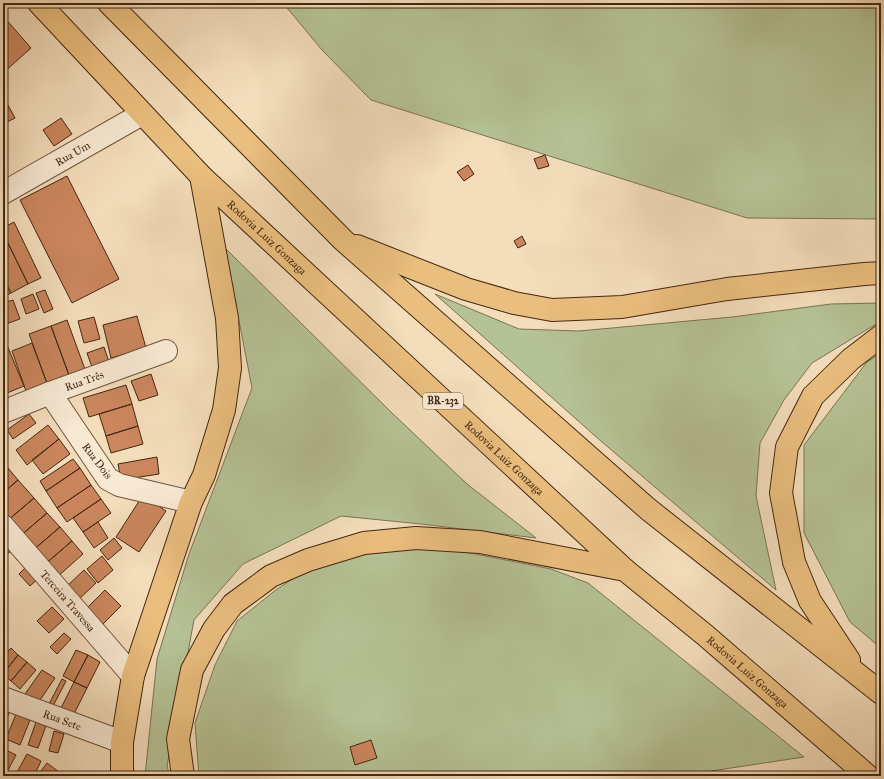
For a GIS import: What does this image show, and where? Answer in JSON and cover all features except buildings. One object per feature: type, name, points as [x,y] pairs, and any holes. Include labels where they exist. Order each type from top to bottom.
[{"type":"highway","name":"Rodovia Luiz Gonzaga","points":[[39,3],[201,176],[625,570],[706,635],[868,776]]},
{"type":"highway","points":[[110,3],[343,240],[648,509],[881,693]]},
{"type":"highway","points":[[122,776],[122,742],[133,676],[191,502],[204,475],[224,410],[230,368],[227,318],[201,176]]},
{"type":"highway","points":[[343,240],[466,289],[514,303],[552,310],[622,307],[727,289],[881,273]]},
{"type":"highway","points":[[858,675],[810,601],[794,562],[781,493],[787,447],[813,396],[851,359],[881,336]]},
{"type":"highway","points":[[183,776],[178,739],[192,670],[214,629],[233,604],[271,576],[308,560],[364,543],[416,538],[480,542],[625,570]]},
{"type":"street","name":"Rua Um","points":[[3,193],[142,114]]},
{"type":"street","name":"Rua Três","points":[[3,412],[50,393],[166,351]]},
{"type":"street","name":"Rua Dois","points":[[50,393],[108,479],[119,485],[191,502]]},
{"type":"street","name":"Terceira Travessa","points":[[3,526],[133,676]]},
{"type":"street","name":"Rua Sete","points":[[3,698],[122,742]]},
{"type":"green space","points":[[283,3],[881,3],[881,219],[747,218],[371,100],[322,50]]},
{"type":"green space","points":[[225,248],[392,413],[467,484],[536,538],[341,516],[243,564],[194,620],[167,766],[170,776],[145,776],[157,659],[189,554],[252,388]]},
{"type":"green space","points":[[435,294],[519,329],[579,331],[732,317],[831,304],[881,303],[881,321],[812,363],[784,400],[760,443],[756,496],[776,590],[602,442]]},
{"type":"green space","points":[[881,353],[881,648],[850,622],[804,533],[804,445],[867,362]]},
{"type":"green space","points":[[366,545],[435,546],[551,569],[588,583],[804,757],[678,776],[199,776],[195,723],[215,665],[237,621],[277,589],[313,566]]}]
